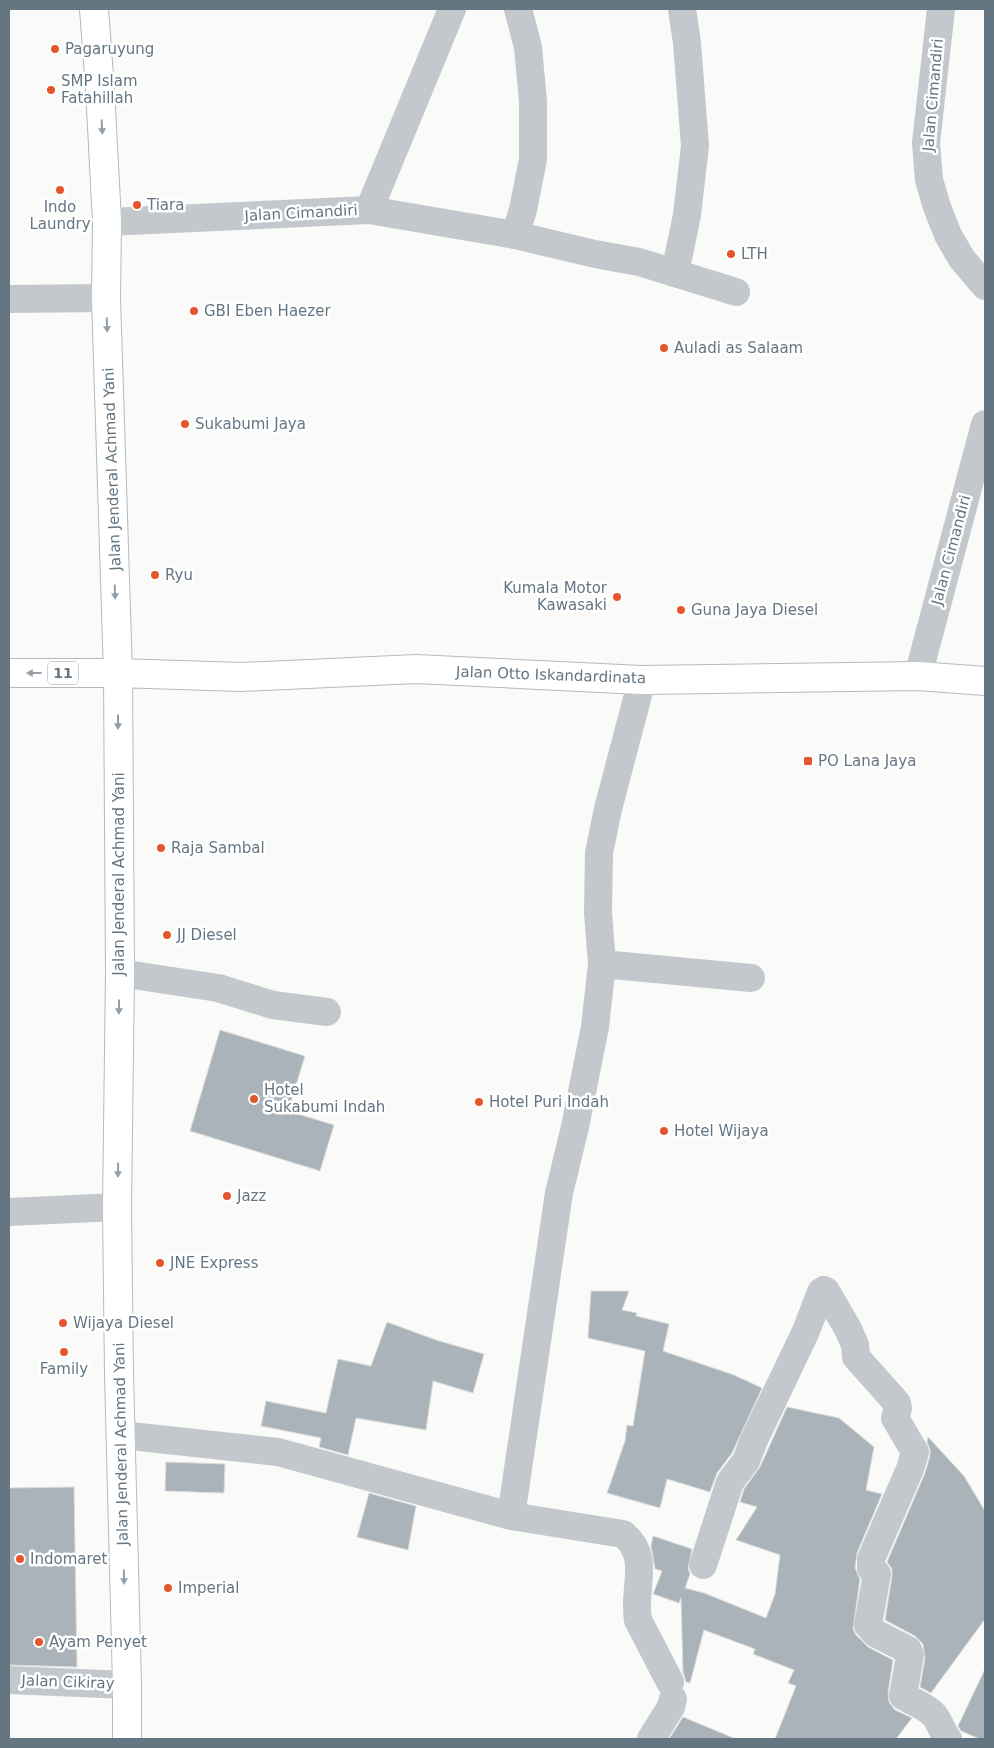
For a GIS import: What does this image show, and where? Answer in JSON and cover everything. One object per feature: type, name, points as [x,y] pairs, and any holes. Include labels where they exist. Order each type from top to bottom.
[{"type":"main road","name":"Jalan Jenderal Achmad Yani","points":[[94,9],[106,222],[106,298],[118,673],[120,973],[117,1207],[127,1739]]},
{"type":"main road","name":"Jalan Otto Iskandardinata","points":[[118,673],[241,677],[416,669],[642,680],[918,676],[985,681]]},
{"type":"main road","name":"11","points":[[9,673],[118,673]]},
{"type":"street","name":"Jalan Cimandiri","points":[[106,222],[369,210],[452,9]]},
{"type":"street","points":[[515,235],[533,159],[532,102],[528,48],[518,9]]},
{"type":"street","points":[[675,273],[687,215],[695,146],[687,43],[682,9]]},
{"type":"street","name":"Jalan Cimandiri","points":[[941,9],[926,143],[929,180],[948,235],[962,259],[985,286]]},
{"type":"street","points":[[369,210],[515,235],[595,254],[639,262],[736,292]]},
{"type":"street","points":[[9,299],[106,298]]},
{"type":"street","name":"Jalan Cimandiri","points":[[918,676],[985,424]]},
{"type":"street","points":[[511,1516],[559,1193],[575,1127],[595,1027],[602,964],[598,912],[600,853],[608,809],[642,680]]},
{"type":"street","points":[[602,964],[750,978]]},
{"type":"street","points":[[120,973],[218,988],[273,1005],[327,1012]]},
{"type":"street","points":[[9,1212],[117,1207]]},
{"type":"street","points":[[703,1565],[730,1482],[746,1461],[754,1440],[806,1331],[821,1292],[824,1290],[848,1329],[855,1345],[856,1357],[897,1403],[896,1418],[915,1452],[910,1469],[871,1559],[871,1568],[877,1574],[868,1625],[875,1633],[908,1650],[910,1655],[903,1696],[929,1710],[935,1716],[948,1739]]},
{"type":"street","points":[[121,1435],[278,1452],[511,1516],[623,1534],[632,1541],[638,1553],[636,1612],[638,1620],[672,1691],[671,1707],[650,1739]]},
{"type":"street","name":"Jalan Cikiray","points":[[9,1680],[127,1685]]},
{"type":"building","points":[[220,1030],[305,1056],[288,1111],[334,1125],[320,1171],[190,1131]]},
{"type":"building","points":[[591,1291],[629,1291],[622,1310],[637,1313],[636,1316],[669,1324],[663,1351],[734,1375],[762,1388],[732,1453],[717,1473],[710,1492],[667,1479],[660,1508],[607,1493],[625,1441],[627,1425],[633,1426],[645,1351],[588,1338]]},
{"type":"building","points":[[387,1322],[436,1340],[484,1354],[473,1393],[433,1381],[426,1430],[356,1418],[348,1455],[319,1447],[321,1438],[261,1426],[266,1401],[326,1413],[338,1359],[371,1366]]},
{"type":"building","points":[[787,1407],[839,1418],[874,1447],[866,1490],[882,1494],[857,1553],[855,1568],[860,1579],[853,1629],[856,1635],[868,1647],[893,1660],[888,1693],[889,1702],[895,1710],[912,1718],[896,1739],[775,1739],[796,1686],[788,1683],[794,1670],[753,1654],[755,1649],[704,1630],[690,1683],[686,1682],[683,1672],[681,1598],[679,1603],[653,1594],[662,1571],[655,1569],[651,1546],[653,1536],[692,1549],[688,1568],[690,1574],[685,1588],[704,1593],[766,1618],[775,1594],[780,1555],[736,1540],[757,1507],[740,1502],[744,1489],[760,1467]]},
{"type":"building","points":[[928,1437],[964,1476],[985,1511],[985,1619],[931,1693],[920,1687],[925,1658],[923,1644],[915,1636],[885,1620],[892,1576],[892,1569],[887,1562],[925,1473],[930,1456],[927,1442]]},
{"type":"building","points":[[166,1462],[225,1464],[224,1493],[165,1491]]},
{"type":"building","points":[[74,1487],[77,1667],[9,1665],[9,1488]]},
{"type":"building","points":[[369,1493],[416,1506],[408,1550],[357,1537]]},
{"type":"building","points":[[985,1669],[985,1739],[980,1739],[961,1731],[958,1726]]},
{"type":"building","points":[[683,1717],[736,1739],[669,1739]]},
{"type":"place","name":"Pagaruyung","points":[[55,49]]},
{"type":"place","name":"SMP Islam Fatahillah","points":[[51,90]]},
{"type":"place","name":"Indo Laundry","points":[[60,190]]},
{"type":"place","name":"Tiara","points":[[137,205]]},
{"type":"place","name":"LTH","points":[[731,254]]},
{"type":"place","name":"GBI Eben Haezer","points":[[194,311]]},
{"type":"place","name":"Auladi as Salaam","points":[[664,348]]},
{"type":"place","name":"Sukabumi Jaya","points":[[185,424]]},
{"type":"place","name":"Ryu","points":[[155,575]]},
{"type":"place","name":"Kumala Motor Kawasaki","points":[[617,597]]},
{"type":"place","name":"Guna Jaya Diesel","points":[[681,610]]},
{"type":"place","name":"PO Lana Jaya","points":[[808,761]]},
{"type":"place","name":"Raja Sambal","points":[[161,848]]},
{"type":"place","name":"JJ Diesel","points":[[167,935]]},
{"type":"place","name":"Hotel Sukabumi Indah","points":[[254,1099]]},
{"type":"place","name":"Hotel Puri Indah","points":[[479,1102]]},
{"type":"place","name":"Hotel Wijaya","points":[[664,1131]]},
{"type":"place","name":"Jazz","points":[[227,1196]]},
{"type":"place","name":"JNE Express","points":[[160,1263]]},
{"type":"place","name":"Wijaya Diesel","points":[[63,1323]]},
{"type":"place","name":"Family","points":[[64,1352]]},
{"type":"place","name":"Indomaret","points":[[20,1559]]},
{"type":"place","name":"Imperial","points":[[168,1588]]},
{"type":"place","name":"Ayam Penyet","points":[[39,1642]]}]
